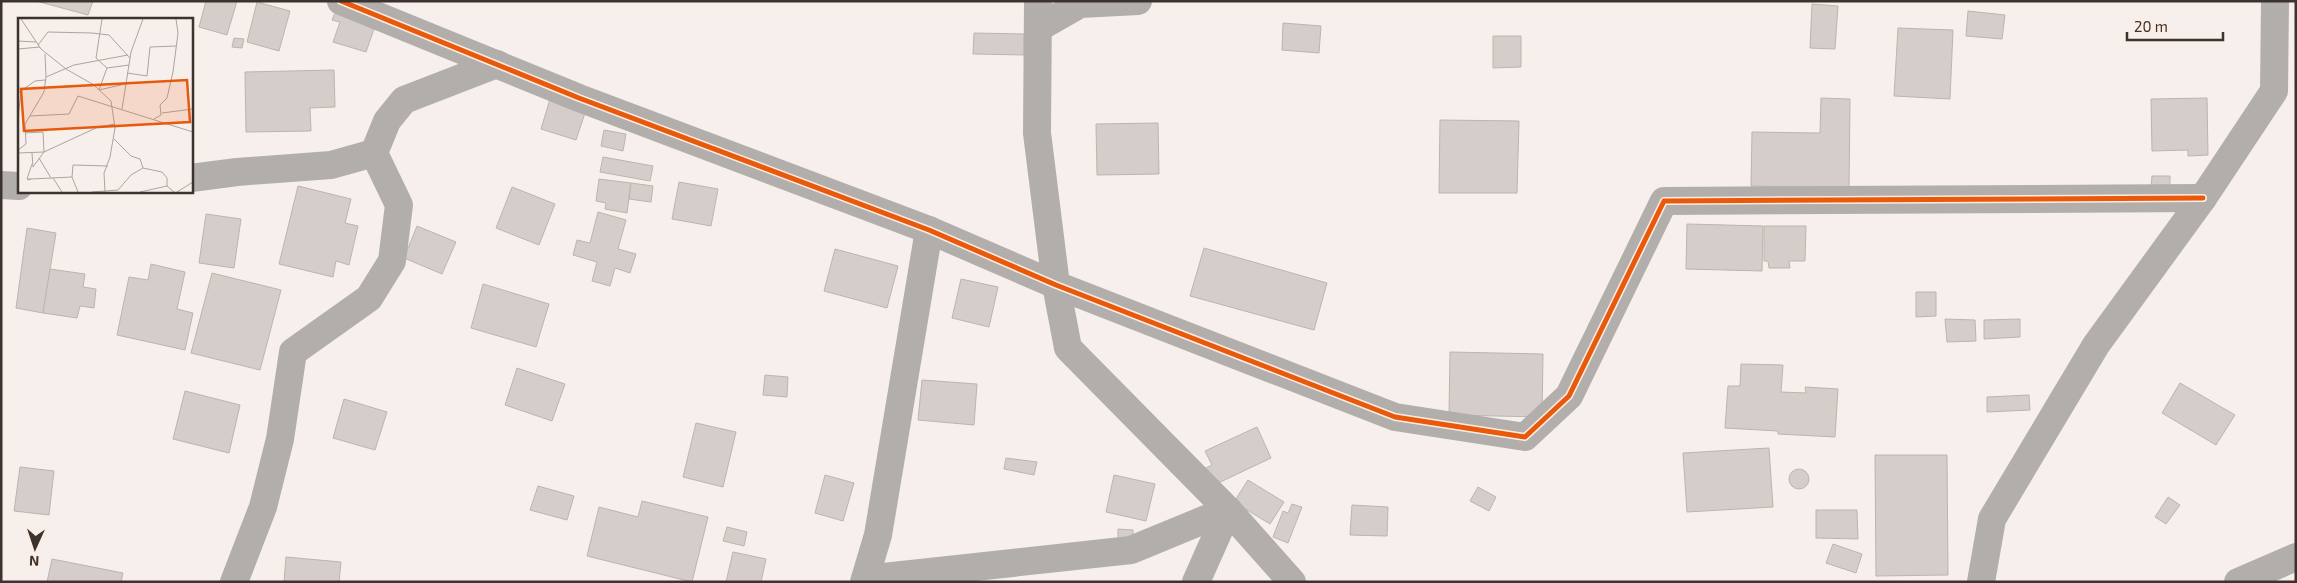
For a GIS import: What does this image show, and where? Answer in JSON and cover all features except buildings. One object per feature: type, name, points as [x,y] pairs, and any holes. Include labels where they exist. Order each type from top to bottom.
[{"type":"street","points":[[341,1],[580,98],[929,230],[1056,285],[1394,417],[1525,437],[1569,396],[1664,201],[2203,198]]},
{"type":"street","points":[[1038,1],[1037,134],[1056,285],[1068,348],[1228,510],[1292,582]]},
{"type":"street","points":[[1038,28],[1080,4],[1138,1]]},
{"type":"street","points":[[1981,582],[1992,519],[2096,346],[2285,89],[2274,1]]},
{"type":"street","points":[[234,582],[265,498],[280,439],[293,352],[369,298],[392,262],[400,205],[374,153],[386,121],[404,100],[497,64]]},
{"type":"street","points":[[192,178],[237,172],[331,165],[374,153]]},
{"type":"street","points":[[1,186],[18,186]]},
{"type":"street","points":[[929,230],[878,535],[865,580],[1130,550],[1228,510]]},
{"type":"street","points":[[1196,582],[1228,510]]},
{"type":"street","points":[[2238,582],[2296,557]]},
{"type":"cycle path","points":[[341,1],[579,98],[929,230],[1056,285],[1395,417],[1525,437],[1569,396],[1664,201],[2203,198]]}]
